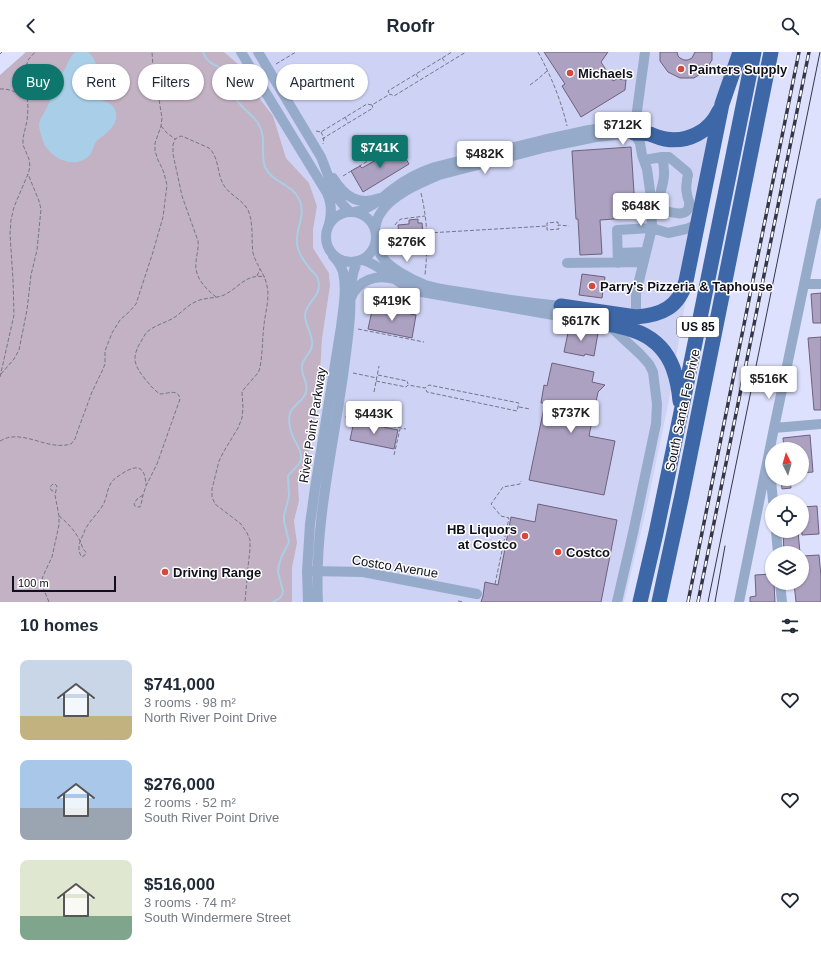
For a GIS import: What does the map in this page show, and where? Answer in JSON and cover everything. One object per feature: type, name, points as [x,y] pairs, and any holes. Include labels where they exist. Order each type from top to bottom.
[{"type":"highway","points":[[634,133],[649,134],[666,140],[674,140],[691,137],[706,129],[717,116],[740,52]]},
{"type":"highway","name":"South Santa Fe Drive","points":[[640,602],[682,412],[754,52]]},
{"type":"highway","name":"South Santa Fe Drive","points":[[658,602],[686,473],[771,52]]},
{"type":"highway","points":[[560,311],[636,317],[647,316],[663,311],[679,297],[686,281],[722,104]]},
{"type":"highway","points":[[560,311],[638,332],[654,341],[670,360],[674,369],[682,412]]},
{"type":"street","points":[[242,52],[330,198],[332,208],[326,234],[326,242],[329,250],[334,256],[350,263],[360,261],[370,262],[380,267],[396,280],[410,288],[422,292],[560,311]]},
{"type":"street","points":[[258,52],[339,187],[352,198],[361,200],[376,200],[385,195]]},
{"type":"street","points":[[636,317],[636,294],[652,228],[652,198],[647,169],[640,143],[634,133],[645,52]]},
{"type":"street","points":[[329,224],[338,216],[365,210],[403,182],[426,170],[543,140],[589,130],[618,128],[634,133]]},
{"type":"street","points":[[560,311],[424,284],[398,271],[383,258],[378,248],[375,229],[379,215],[394,199],[408,189],[439,175],[547,147],[634,133]]},
{"type":"street","points":[[644,160],[662,157],[669,157],[687,172],[686,190],[689,201],[687,210],[684,213],[681,214],[662,210],[659,204],[663,185],[664,166],[662,157]]},
{"type":"street","points":[[325,165],[336,196],[352,212],[359,213],[371,221],[375,229]]},
{"type":"street","points":[[771,442],[820,209]]},
{"type":"street","points":[[618,258],[617,230],[652,228],[668,233],[686,229],[698,224]]},
{"type":"street","points":[[360,261],[367,257],[372,251],[376,240]]},
{"type":"street","points":[[567,263],[618,258],[646,252]]},
{"type":"street","name":"River Point Parkway","points":[[318,602],[312,571],[309,542],[312,510],[344,303],[343,272],[334,256]]},
{"type":"street","points":[[618,258],[643,262]]},
{"type":"street","name":"River Point Parkway","points":[[308,602],[345,362],[352,279],[360,261]]},
{"type":"street","points":[[350,300],[356,288],[367,280],[383,277],[396,280]]},
{"type":"street","points":[[804,284],[821,284]]},
{"type":"street","points":[[605,324],[614,330],[647,360],[654,372],[657,404],[657,418],[635,526],[617,602]]},
{"type":"street","points":[[774,428],[821,427]]},
{"type":"street","points":[[739,602],[765,473]]},
{"type":"street","name":"Costco Avenue","points":[[312,571],[350,571],[370,573],[477,594]]},
{"type":"street","points":[[781,590],[782,602]]},
{"type":"path","points":[[0,377],[14,315],[10,234],[11,220],[14,207],[30,167],[29,159],[22,142],[27,121],[28,102],[26,67],[28,60],[34,52]]},
{"type":"path","points":[[0,441],[15,437],[62,445],[71,444],[75,439],[92,392],[105,364],[105,351],[112,333],[120,320],[136,304],[158,234],[167,185],[155,151],[155,143],[162,118],[153,68],[152,52]]},
{"type":"path","points":[[272,67],[296,52]]},
{"type":"path","points":[[390,94],[388,91],[452,52]]},
{"type":"path","points":[[372,105],[373,108],[324,138],[320,132],[367,104],[372,105],[390,94],[394,96],[466,52]]},
{"type":"path","points":[[538,52],[548,70],[558,95],[567,127]]},
{"type":"path","points":[[442,58],[446,64]]},
{"type":"path","points":[[530,85],[548,70]]},
{"type":"path","points":[[416,74],[420,80]]},
{"type":"path","points":[[0,89],[6,88],[21,96],[28,102]]},
{"type":"path","points":[[345,117],[348,123]]},
{"type":"path","points":[[161,126],[175,138],[184,137],[212,151],[224,186],[240,199],[248,210],[257,264],[265,277],[268,286],[268,298],[259,371],[242,392],[242,418],[219,461],[212,489],[212,497],[215,504],[241,524],[250,540],[245,602]]},
{"type":"path","points":[[175,138],[172,150],[181,191],[198,241],[196,264],[197,273],[205,287],[216,297]]},
{"type":"path","points":[[339,178],[404,139]]},
{"type":"path","points":[[1,374],[14,359],[19,350],[27,310],[31,275],[37,250],[41,209],[28,174]]},
{"type":"path","points":[[420,191],[426,216],[428,233],[425,276]]},
{"type":"path","points":[[395,225],[401,219],[426,216]]},
{"type":"path","points":[[547,226],[546,223],[558,222],[558,225],[569,226]]},
{"type":"path","points":[[547,226],[547,230],[559,229],[558,225]]},
{"type":"path","points":[[428,233],[547,226]]},
{"type":"path","points":[[257,276],[260,269]]},
{"type":"path","points":[[143,495],[135,501],[135,506],[140,507],[141,505],[146,486],[157,464],[180,397],[173,392],[160,394],[152,388],[139,371],[135,360],[136,352],[143,338],[150,330],[172,319],[196,301],[216,297],[229,292],[248,279],[257,276],[265,277]]},
{"type":"path","points":[[358,329],[424,342]]},
{"type":"path","points":[[374,392],[379,366]]},
{"type":"path","points":[[352,373],[377,378]]},
{"type":"path","points":[[378,375],[407,381],[408,385]]},
{"type":"path","points":[[376,381],[406,387],[408,385],[425,388],[429,385],[519,403],[518,407]]},
{"type":"path","points":[[425,388],[427,392],[464,400],[517,410],[518,407],[530,409]]},
{"type":"path","points":[[345,417],[406,429]]},
{"type":"path","points":[[394,455],[400,429]]},
{"type":"path","points":[[59,516],[69,524],[80,540],[82,549],[86,552],[82,557],[80,554],[80,540],[89,523],[101,509],[113,480],[128,470],[136,467],[143,472],[146,480],[146,486]]},
{"type":"path","points":[[495,584],[509,518],[501,516],[491,504],[503,487],[520,484],[521,481]]},
{"type":"path","points":[[49,602],[42,585],[42,580],[52,557],[59,525],[55,492]]},
{"type":"path","points":[[458,601],[464,602]]},
{"type":"shaded area","points":[[26,52],[224,52],[238,64],[212,64],[212,100],[261,100],[273,116],[286,158],[309,183],[317,206],[313,230],[313,248],[329,273],[330,286],[322,339],[319,391],[307,461],[298,484],[299,501],[294,521],[297,543],[292,568],[292,602],[0,602],[0,75],[12,64],[12,100],[64,100],[64,64],[12,64]]},
{"type":"shaded area","points":[[88,52],[94,59],[95,64],[72,64],[72,100],[102,100],[112,105],[115,108],[116,113],[114,125],[96,142],[90,155],[78,162],[61,160],[51,153],[44,144],[39,128],[40,120],[51,100],[64,100],[64,71],[74,53]]},
{"type":"shaded area","points":[[224,52],[735,52],[687,292],[668,405],[646,510],[624,602],[292,602],[292,568],[297,543],[294,521],[299,501],[298,484],[307,461],[319,391],[322,339],[330,286],[329,273],[313,248],[313,230],[317,206],[309,183],[286,158],[273,116],[261,100],[268,100],[268,64],[238,64]]},
{"type":"building","points":[[544,52],[608,52],[601,62],[613,81],[617,79],[626,80],[625,90],[581,117],[562,86],[565,84]]},
{"type":"building","points":[[660,52],[677,52],[680,58],[688,60],[692,58],[695,52],[712,52],[712,60],[705,71],[694,78],[680,78],[668,72],[660,61]]},
{"type":"building","points":[[399,147],[409,164],[363,192],[351,171],[360,166],[362,168]]},
{"type":"building","points":[[631,147],[635,208],[641,207],[641,217],[600,220],[602,254],[580,255],[578,219],[576,219],[572,151]]},
{"type":"building","points":[[418,219],[418,223],[422,223],[423,233],[426,233],[427,240],[422,240],[422,246],[403,248],[403,245],[400,246],[398,225],[409,224],[409,220]]},
{"type":"building","name":"Parry's Pizzeria & Taphouse","points":[[582,274],[605,277],[602,298],[579,295]]},
{"type":"building","points":[[821,293],[821,323],[813,323],[811,294]]},
{"type":"building","points":[[373,306],[416,315],[412,338],[368,329]]},
{"type":"building","points":[[569,328],[598,333],[594,356],[585,354],[584,356],[564,352]]},
{"type":"building","points":[[821,337],[821,410],[814,410],[808,338]]},
{"type":"building","points":[[552,363],[594,372],[592,382],[605,385],[598,392],[589,436],[615,441],[604,495],[529,480],[545,403],[541,403],[544,385],[547,386]]},
{"type":"building","points":[[354,421],[398,430],[394,449],[350,440]]},
{"type":"building","points":[[810,435],[813,472],[809,472],[809,442],[783,442],[783,438]]},
{"type":"building","points":[[782,486],[791,486],[791,488],[782,489]]},
{"type":"building","name":"Costco","points":[[538,504],[617,520],[601,602],[481,602],[485,582],[498,585],[511,517],[535,522]]},
{"type":"building","points":[[817,506],[819,534],[809,535],[809,507]]},
{"type":"building","points":[[783,538],[799,538],[799,546],[784,546]]},
{"type":"building","points":[[819,555],[821,602],[796,602],[795,590],[809,590],[809,556]]},
{"type":"building","points":[[765,574],[765,590],[774,590],[775,602],[750,602],[750,597],[756,596],[755,575]]},
{"type":"waterway","points":[[203,52],[208,61],[223,69],[229,75],[237,100],[259,125],[263,136],[263,157],[265,167],[268,172],[296,194],[299,199],[302,210],[297,244],[300,255],[317,276],[319,285],[316,295],[308,306],[305,315],[312,345],[312,348],[302,365],[302,372],[307,389],[305,395],[291,410],[289,416],[291,432],[299,449],[301,459],[298,466],[288,476],[289,496],[284,521],[289,542],[281,558],[278,572],[283,591],[282,595],[273,602]]},
{"type":"tram line","points":[[708,602],[820,52]]},
{"type":"tram line","points":[[715,602],[725,546]]},
{"type":"railway","points":[[688,602],[799,52]]},
{"type":"railway","points":[[698,602],[809,52]]},
{"type":"place","name":"Painters Supply","points":[[681,69]]},
{"type":"place","name":"Michaels","points":[[570,73]]},
{"type":"place","name":"Parry's Pizzeria & Taphouse","points":[[592,286]]},
{"type":"place","name":"HB Liquors at Costco","points":[[525,536]]},
{"type":"place","name":"Costco","points":[[558,552]]},
{"type":"place","name":"Driving Range","points":[[165,572]]}]
